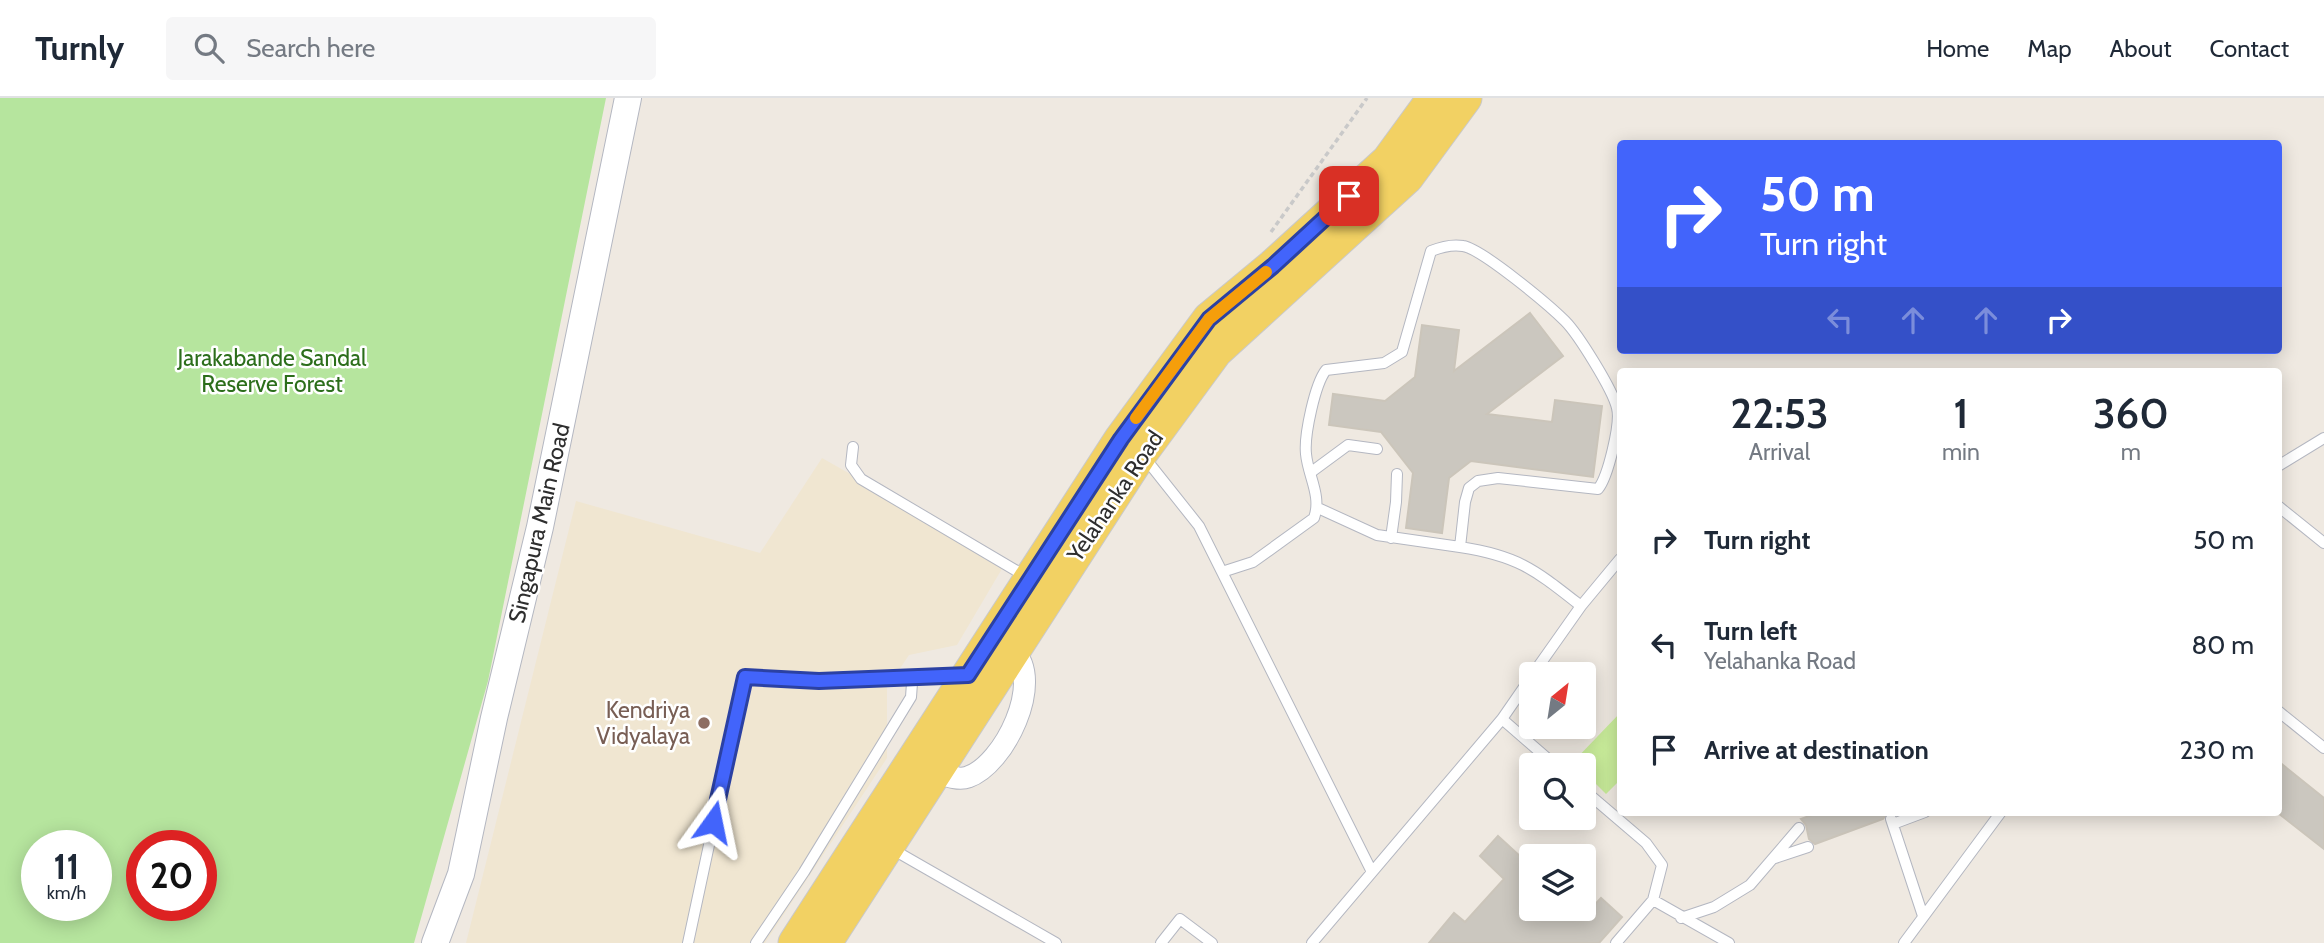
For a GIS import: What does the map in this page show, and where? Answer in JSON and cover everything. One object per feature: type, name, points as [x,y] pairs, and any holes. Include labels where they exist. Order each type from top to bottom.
[{"type":"main road","name":"Yelahanka Road","points":[[825,943],[1013,651],[1131,446],[1209,319],[1273,266],[1388,161],[1434,98]]},
{"type":"main road","name":"Yelahanka Road","points":[[795,943],[1030,579],[1131,446],[1216,351],[1407,177],[1465,98]]},
{"type":"street","name":"Singapura Main Road","points":[[435,943],[461,874],[494,718],[540,527],[628,98]]},
{"type":"lane","points":[[1222,572],[1253,562],[1314,518],[1318,509],[1306,453],[1318,380],[1326,370],[1384,363],[1402,352],[1431,251],[1445,246],[1462,246],[1474,250],[1567,323],[1614,398],[1617,408]]},
{"type":"lane","points":[[1460,547],[1465,502],[1469,488],[1478,481],[1498,478],[1598,489],[1607,471],[1617,417]]},
{"type":"lane","points":[[2282,464],[2324,438]]},
{"type":"lane","points":[[1310,473],[1348,445],[1377,449]]},
{"type":"lane","points":[[1131,446],[1199,526],[1371,870]]},
{"type":"lane","points":[[853,447],[851,465],[861,479],[1030,579]]},
{"type":"lane","points":[[1391,538],[1398,488],[1397,474]]},
{"type":"lane","points":[[1318,509],[1357,528],[1391,538],[1493,552],[1522,563],[1581,606]]},
{"type":"lane","points":[[2282,509],[2324,543]]},
{"type":"lane","points":[[1541,662],[1581,606],[1617,563]]},
{"type":"lane","points":[[688,943],[745,677],[819,681],[968,675]]},
{"type":"lane","points":[[756,943],[804,872],[911,697],[910,678]]},
{"type":"lane","points":[[1312,943],[1371,870],[1502,719],[1519,694]]},
{"type":"lane","points":[[2282,714],[2324,748]]},
{"type":"lane","points":[[1502,719],[1541,753]]},
{"type":"lane","points":[[1596,800],[1646,844],[1662,865],[1653,900],[1616,943]]},
{"type":"lane","points":[[1910,816],[1892,821],[1923,916]]},
{"type":"lane","points":[[1904,943],[1998,816]]},
{"type":"lane","points":[[1681,918],[1714,907],[1750,885],[1799,828]]},
{"type":"lane","points":[[888,846],[1056,943]]},
{"type":"lane","points":[[1772,859],[1808,847]]},
{"type":"lane","points":[[1653,900],[1729,943]]},
{"type":"lane","points":[[1161,943],[1180,919],[1212,943]]},
{"type":"path","points":[[1264,242],[1367,98]]},
{"type":"shaded area","name":"Kendriya Vidyalaya","points":[[822,458],[1006,562],[957,645],[909,655],[887,688],[887,758],[765,943],[466,943],[576,501],[760,553]]},
{"type":"green space","name":"Jarakabande Sandal Reserve Forest","points":[[0,98],[606,98],[488,681],[414,943],[0,943]]},
{"type":"green space","points":[[1617,716],[1617,783],[1606,794],[1596,784],[1596,753],[1582,753]]},
{"type":"building","points":[[1530,313],[1563,356],[1487,414],[1552,422],[1555,400],[1602,406],[1593,477],[1471,461],[1449,478],[1442,533],[1406,528],[1413,473],[1381,432],[1329,425],[1333,394],[1385,401],[1415,377],[1422,325],[1459,330],[1454,371]]},
{"type":"building","points":[[2282,764],[2324,798],[2324,849],[2282,816]]},
{"type":"building","points":[[1809,816],[1885,816],[1815,844],[1809,839],[1806,825],[1801,819]]},
{"type":"building","points":[[1498,836],[1519,855],[1519,921],[1596,921],[1596,903],[1601,898],[1622,917],[1599,943],[1429,943],[1454,913],[1465,922],[1504,879],[1480,856]]},
{"type":"slow traffic","points":[[1136,418],[1209,319],[1266,272]]},
{"type":"place","name":"Kendriya Vidyalaya","points":[[704,723]]},
{"type":"route","points":[[713,822],[745,677],[819,681],[968,675],[1121,439],[1209,319],[1273,266],[1349,196]]}]
